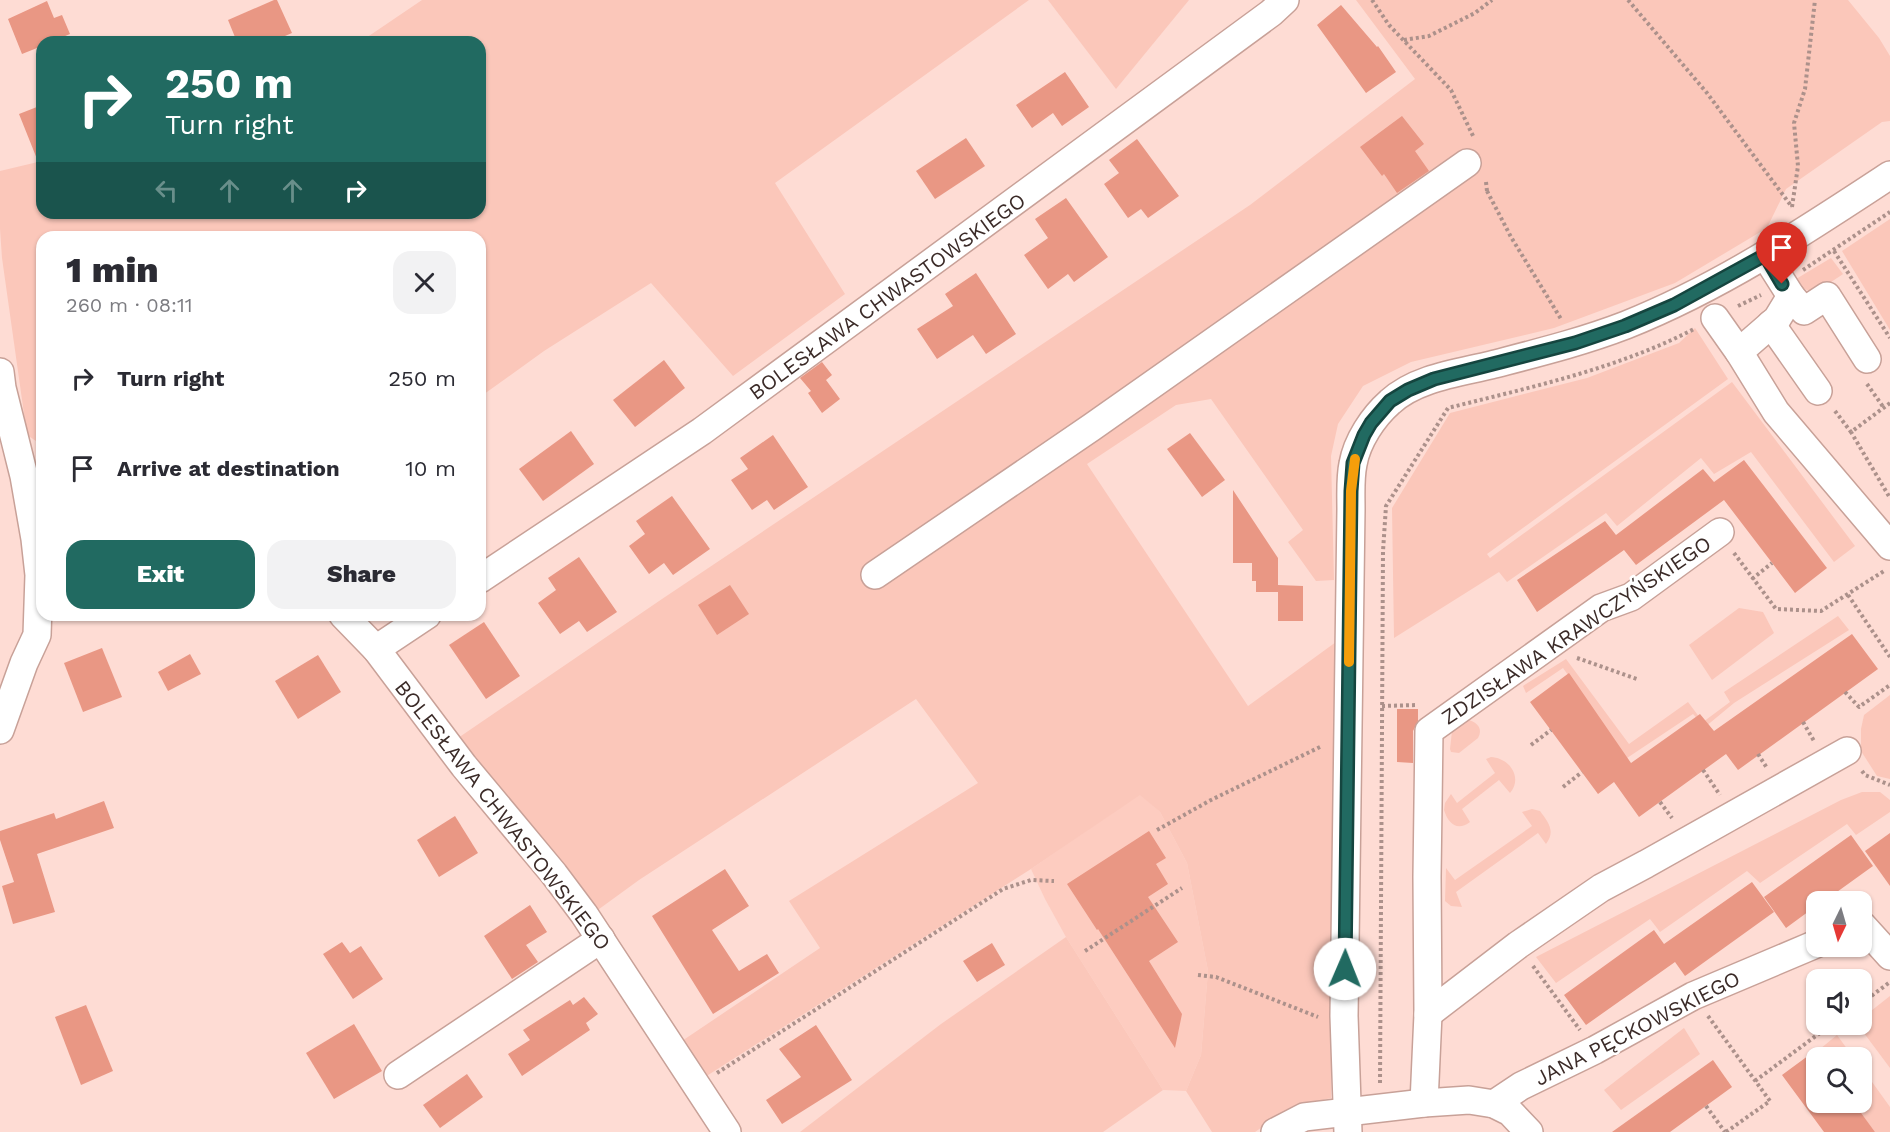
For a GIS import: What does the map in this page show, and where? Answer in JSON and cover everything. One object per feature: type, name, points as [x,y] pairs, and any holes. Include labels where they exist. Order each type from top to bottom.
[{"type":"street","name":"BOLESŁAWA CHWASTOWSKIEGO","points":[[486,575],[712,424],[1271,13],[1285,0]]},
{"type":"street","points":[[875,575],[1477,160]]},
{"type":"street","points":[[1348,1122],[1344,1016],[1349,587],[1353,463],[1371,423],[1390,401],[1434,379],[1575,343],[1625,326],[1674,305],[1765,255],[1890,174]]},
{"type":"street","points":[[1765,255],[1787,290],[1804,311],[1827,296],[1866,369]]},
{"type":"street","points":[[1739,352],[1777,319],[1787,290]]},
{"type":"street","points":[[1715,318],[1776,412],[1890,546]]},
{"type":"street","points":[[1771,324],[1824,398]]},
{"type":"street","points":[[0,372],[2,388],[33,477],[36,547]]},
{"type":"street","name":"ZDZISŁAWA KRAWCZYŃSKIEGO","points":[[1424,1102],[1428,1014],[1429,731],[1601,608],[1631,597],[1720,532]]},
{"type":"street","points":[[0,730],[24,663],[37,635],[37,621]]},
{"type":"street","name":"BOLESŁAWA CHWASTOWSKIEGO","points":[[349,621],[376,649],[465,766],[554,874],[601,939],[727,1132]]},
{"type":"street","points":[[376,649],[418,621]]},
{"type":"street","points":[[1428,1014],[1518,945],[1601,888],[1847,751]]},
{"type":"street","points":[[1872,936],[1890,956]]},
{"type":"street","points":[[398,1075],[601,939]]},
{"type":"street","name":"JANA PĘCKOWSKIEGO","points":[[1494,1104],[1521,1086],[1595,1050],[1693,996],[1806,948]]},
{"type":"street","points":[[1275,1132],[1304,1117],[1348,1122],[1380,1109],[1424,1102],[1469,1100],[1494,1104],[1509,1112],[1529,1132]]},
{"type":"path","points":[[1372,0],[1389,26],[1452,90],[1487,190],[1510,237],[1575,343]]},
{"type":"path","points":[[1404,40],[1430,36],[1475,13],[1492,0]]},
{"type":"path","points":[[1628,0],[1707,93],[1792,208],[1798,166],[1794,123],[1805,89],[1815,0]]},
{"type":"path","points":[[1477,160],[1487,190]]},
{"type":"path","points":[[1380,1109],[1383,551],[1386,506],[1448,408],[1573,377],[1667,343],[1715,318],[1787,290],[1834,251],[1890,212]]},
{"type":"path","points":[[1834,251],[1890,338]]},
{"type":"path","points":[[1866,369],[1884,408]]},
{"type":"path","points":[[1824,398],[1851,432],[1890,498]]},
{"type":"path","points":[[1851,432],[1890,403]]},
{"type":"path","points":[[1720,532],[1776,609],[1821,612],[1890,567]]},
{"type":"path","points":[[1752,579],[1772,563]]},
{"type":"path","points":[[1848,594],[1890,657]]},
{"type":"path","points":[[1545,650],[1560,652],[1637,679]]},
{"type":"path","points":[[1845,692],[1859,707],[1890,685]]},
{"type":"path","points":[[1382,706],[1403,705]]},
{"type":"path","points":[[1803,722],[1815,741]]},
{"type":"path","points":[[1531,745],[1551,730]]},
{"type":"path","points":[[1157,830],[1211,800],[1327,743]]},
{"type":"path","points":[[1703,770],[1721,797]]},
{"type":"path","points":[[1563,787],[1582,772]]},
{"type":"path","points":[[1660,802],[1676,824]]},
{"type":"path","points":[[696,1086],[1003,889],[1031,880],[1054,881]]},
{"type":"path","points":[[1085,951],[1182,888]]},
{"type":"path","points":[[1531,962],[1595,1050]]},
{"type":"path","points":[[1198,975],[1216,977],[1322,1018],[1344,1016]]},
{"type":"path","points":[[1872,996],[1890,982]]},
{"type":"path","points":[[1693,996],[1770,1101],[1725,1132],[1706,1106]]},
{"type":"path","points":[[1755,1081],[1817,1035]]},
{"type":"shaded area","points":[[422,0],[1029,0],[775,183],[845,294],[733,376],[651,283],[544,351],[486,393],[486,231],[36,231],[36,441],[27,435],[2,258],[0,171],[36,162],[36,219],[486,219],[486,36],[369,36]]},
{"type":"shaded area","points":[[1048,0],[1189,0],[1116,89]]},
{"type":"shaded area","points":[[1356,0],[1848,0],[1879,38],[1890,56],[1890,121],[1882,122],[1786,189],[1767,228],[1675,283],[1554,328],[1411,362],[1363,386],[1338,424],[1331,456],[1334,580],[1316,581],[1288,542],[1303,530],[1211,399],[1176,405],[1087,464],[1248,706],[1336,642],[1331,1098],[1290,1108],[1255,1132],[1212,1132],[1186,1091],[1201,1055],[1208,971],[1187,863],[1160,812],[1140,795],[1031,869],[705,1077],[679,1043],[820,948],[789,901],[978,783],[916,699],[639,880],[595,912],[458,738],[1250,205],[1415,79]]},
{"type":"shaded area","points":[[1890,219],[1890,330],[1842,251]]},
{"type":"shaded area","points":[[1831,258],[1843,274],[1818,289],[1806,290],[1800,286],[1796,279]]},
{"type":"shaded area","points":[[1695,328],[1728,379],[1487,554],[1490,558],[1732,382],[1855,546],[1834,562],[1751,452],[1714,474],[1701,458],[1617,526],[1606,513],[1507,582],[1499,572],[1394,638],[1392,508],[1450,413],[1587,378],[1679,343]]},
{"type":"shaded area","points":[[1739,608],[1763,612],[1774,633],[1712,680],[1689,645]]},
{"type":"shaded area","points":[[1838,616],[1849,630],[1734,703],[1705,727],[1693,714],[1627,758],[1563,668],[1526,693],[1523,686],[1566,659],[1629,744],[1688,702],[1703,722],[1730,702],[1724,692]]},
{"type":"shaded area","points":[[1890,695],[1890,779],[1877,776],[1861,751],[1861,729],[1864,715]]},
{"type":"shaded area","points":[[1469,720],[1479,727],[1478,738],[1459,753],[1451,752],[1452,731],[1462,722]]},
{"type":"shaded area","points":[[1498,758],[1509,765],[1515,775],[1514,787],[1510,793],[1499,780],[1462,809],[1470,822],[1461,826],[1454,825],[1446,815],[1445,803],[1451,794],[1457,803],[1495,773],[1486,759]]},
{"type":"shaded area","points":[[1862,792],[1880,792],[1890,800],[1890,812],[1856,835],[1847,824],[1760,883],[1747,871],[1660,932],[1650,919],[1556,983],[1536,957],[1841,800]]},
{"type":"shaded area","points":[[1140,794],[1160,812],[1187,863],[1208,971],[1201,1055],[1186,1091],[1163,1090],[1066,937],[1031,869]]},
{"type":"shaded area","points":[[1532,809],[1540,811],[1550,827],[1551,831],[1546,844],[1538,833],[1456,892],[1462,907],[1451,906],[1445,901],[1446,868],[1455,880],[1532,826],[1522,812]]},
{"type":"shaded area","points":[[1066,937],[1163,1090],[1103,1132],[800,1132],[941,1024]]},
{"type":"shaded area","points":[[1890,996],[1890,1068],[1865,1035],[1872,1035],[1872,1010]]},
{"type":"shaded area","points":[[1684,1028],[1700,1054],[1621,1110],[1604,1090]]},
{"type":"shaded area","points":[[1837,1035],[1846,1047],[1822,1047]]},
{"type":"shaded area","points":[[1872,1082],[1890,1107],[1890,1132],[1875,1132],[1861,1113],[1872,1113]]},
{"type":"building","points":[[277,0],[292,33],[285,36],[235,36],[228,20]]},
{"type":"building","points":[[47,1],[54,18],[62,15],[70,34],[36,36],[36,48],[22,54],[8,19]]},
{"type":"building","points":[[1341,5],[1378,46],[1396,72],[1366,93],[1317,25]]},
{"type":"building","points":[[1065,72],[1089,107],[1062,126],[1053,113],[1032,128],[1016,105]]},
{"type":"building","points":[[36,107],[36,156],[19,114]]},
{"type":"building","points":[[1402,116],[1424,144],[1415,151],[1429,171],[1397,193],[1360,147]]},
{"type":"building","points":[[966,138],[985,166],[935,199],[916,171]]},
{"type":"building","points":[[1137,139],[1179,196],[1148,218],[1141,209],[1128,218],[1104,184],[1119,173],[1109,160]]},
{"type":"building","points":[[1066,198],[1108,257],[1074,282],[1068,274],[1048,289],[1024,255],[1048,238],[1035,219]]},
{"type":"building","points":[[976,273],[1016,334],[986,354],[973,335],[937,359],[917,329],[953,306],[945,294]]},
{"type":"building","points":[[664,360],[685,388],[635,427],[613,400]]},
{"type":"building","points":[[822,362],[832,375],[826,380],[840,399],[822,413],[808,393],[811,391],[800,378]]},
{"type":"building","points":[[571,431],[594,464],[543,501],[519,469]]},
{"type":"building","points":[[1190,433],[1225,480],[1202,497],[1167,449]]},
{"type":"building","points":[[773,435],[808,487],[774,510],[767,500],[752,510],[731,480],[748,469],[740,458]]},
{"type":"building","points":[[1744,460],[1827,568],[1795,593],[1724,500],[1636,565],[1624,550],[1537,612],[1517,580],[1605,521],[1616,535],[1703,469],[1714,482]]},
{"type":"building","points":[[1233,490],[1278,558],[1278,592],[1256,592],[1256,581],[1252,581],[1252,563],[1233,563]]},
{"type":"building","points":[[672,496],[710,549],[673,575],[664,563],[649,574],[629,546],[645,534],[636,521]]},
{"type":"building","points":[[579,557],[617,612],[587,632],[579,621],[560,634],[538,603],[556,590],[548,578]]},
{"type":"building","points":[[730,585],[749,614],[717,635],[698,605]]},
{"type":"building","points":[[1278,585],[1303,586],[1303,621],[1278,621]]},
{"type":"building","points":[[484,622],[520,676],[486,699],[449,645]]},
{"type":"building","points":[[1852,634],[1878,669],[1738,770],[1726,754],[1639,817],[1614,782],[1598,794],[1530,702],[1569,673],[1631,763],[1700,714],[1714,731]]},
{"type":"building","points":[[102,648],[122,697],[83,712],[64,663]]},
{"type":"building","points":[[190,654],[201,674],[168,691],[158,672]]},
{"type":"building","points":[[318,655],[341,692],[298,719],[275,681]]},
{"type":"building","points":[[1397,709],[1418,709],[1418,721],[1413,731],[1413,763],[1397,762]]},
{"type":"building","points":[[104,801],[114,828],[37,854],[55,912],[13,924],[2,886],[14,882],[0,840],[0,831],[54,813],[56,819]]},
{"type":"building","points":[[455,816],[478,853],[439,877],[417,840]]},
{"type":"building","points":[[1149,831],[1166,858],[1156,864],[1168,884],[1148,897],[1178,942],[1149,961],[1182,1014],[1175,1048],[1067,884]]},
{"type":"building","points":[[1890,833],[1890,886],[1865,851]]},
{"type":"building","points":[[1851,835],[1873,866],[1838,891],[1806,891],[1806,913],[1786,928],[1764,897]]},
{"type":"building","points":[[725,869],[749,906],[712,930],[739,971],[767,954],[779,973],[713,1014],[652,916]]},
{"type":"building","points":[[1752,882],[1774,912],[1685,976],[1675,962],[1586,1025],[1564,995],[1654,930],[1664,944]]},
{"type":"building","points":[[530,905],[547,932],[526,945],[538,962],[512,979],[484,936]]},
{"type":"building","points":[[342,942],[350,953],[361,946],[383,979],[353,999],[323,954]]},
{"type":"building","points":[[992,943],[1005,965],[977,982],[963,961]]},
{"type":"building","points":[[584,997],[598,1014],[586,1023],[590,1030],[522,1076],[508,1054],[530,1040],[523,1030],[570,1000],[573,1005]]},
{"type":"building","points":[[86,1005],[113,1071],[81,1085],[55,1017]]},
{"type":"building","points":[[354,1024],[382,1071],[334,1099],[306,1053]]},
{"type":"building","points":[[816,1025],[852,1080],[782,1124],[766,1100],[801,1077],[779,1049]]},
{"type":"building","points":[[1806,1057],[1806,1108],[1782,1075]]},
{"type":"building","points":[[1713,1060],[1732,1087],[1670,1132],[1612,1132]]},
{"type":"building","points":[[467,1074],[483,1097],[440,1128],[423,1105]]},
{"type":"building","points":[[1810,1113],[1861,1113],[1875,1132],[1824,1132]]},
{"type":"slow traffic","points":[[1349,662],[1351,491],[1355,459]]},
{"type":"route","points":[[1345,969],[1351,491],[1353,463],[1371,423],[1390,401],[1420,384],[1575,343],[1625,326],[1674,305],[1765,255],[1782,284]]}]
